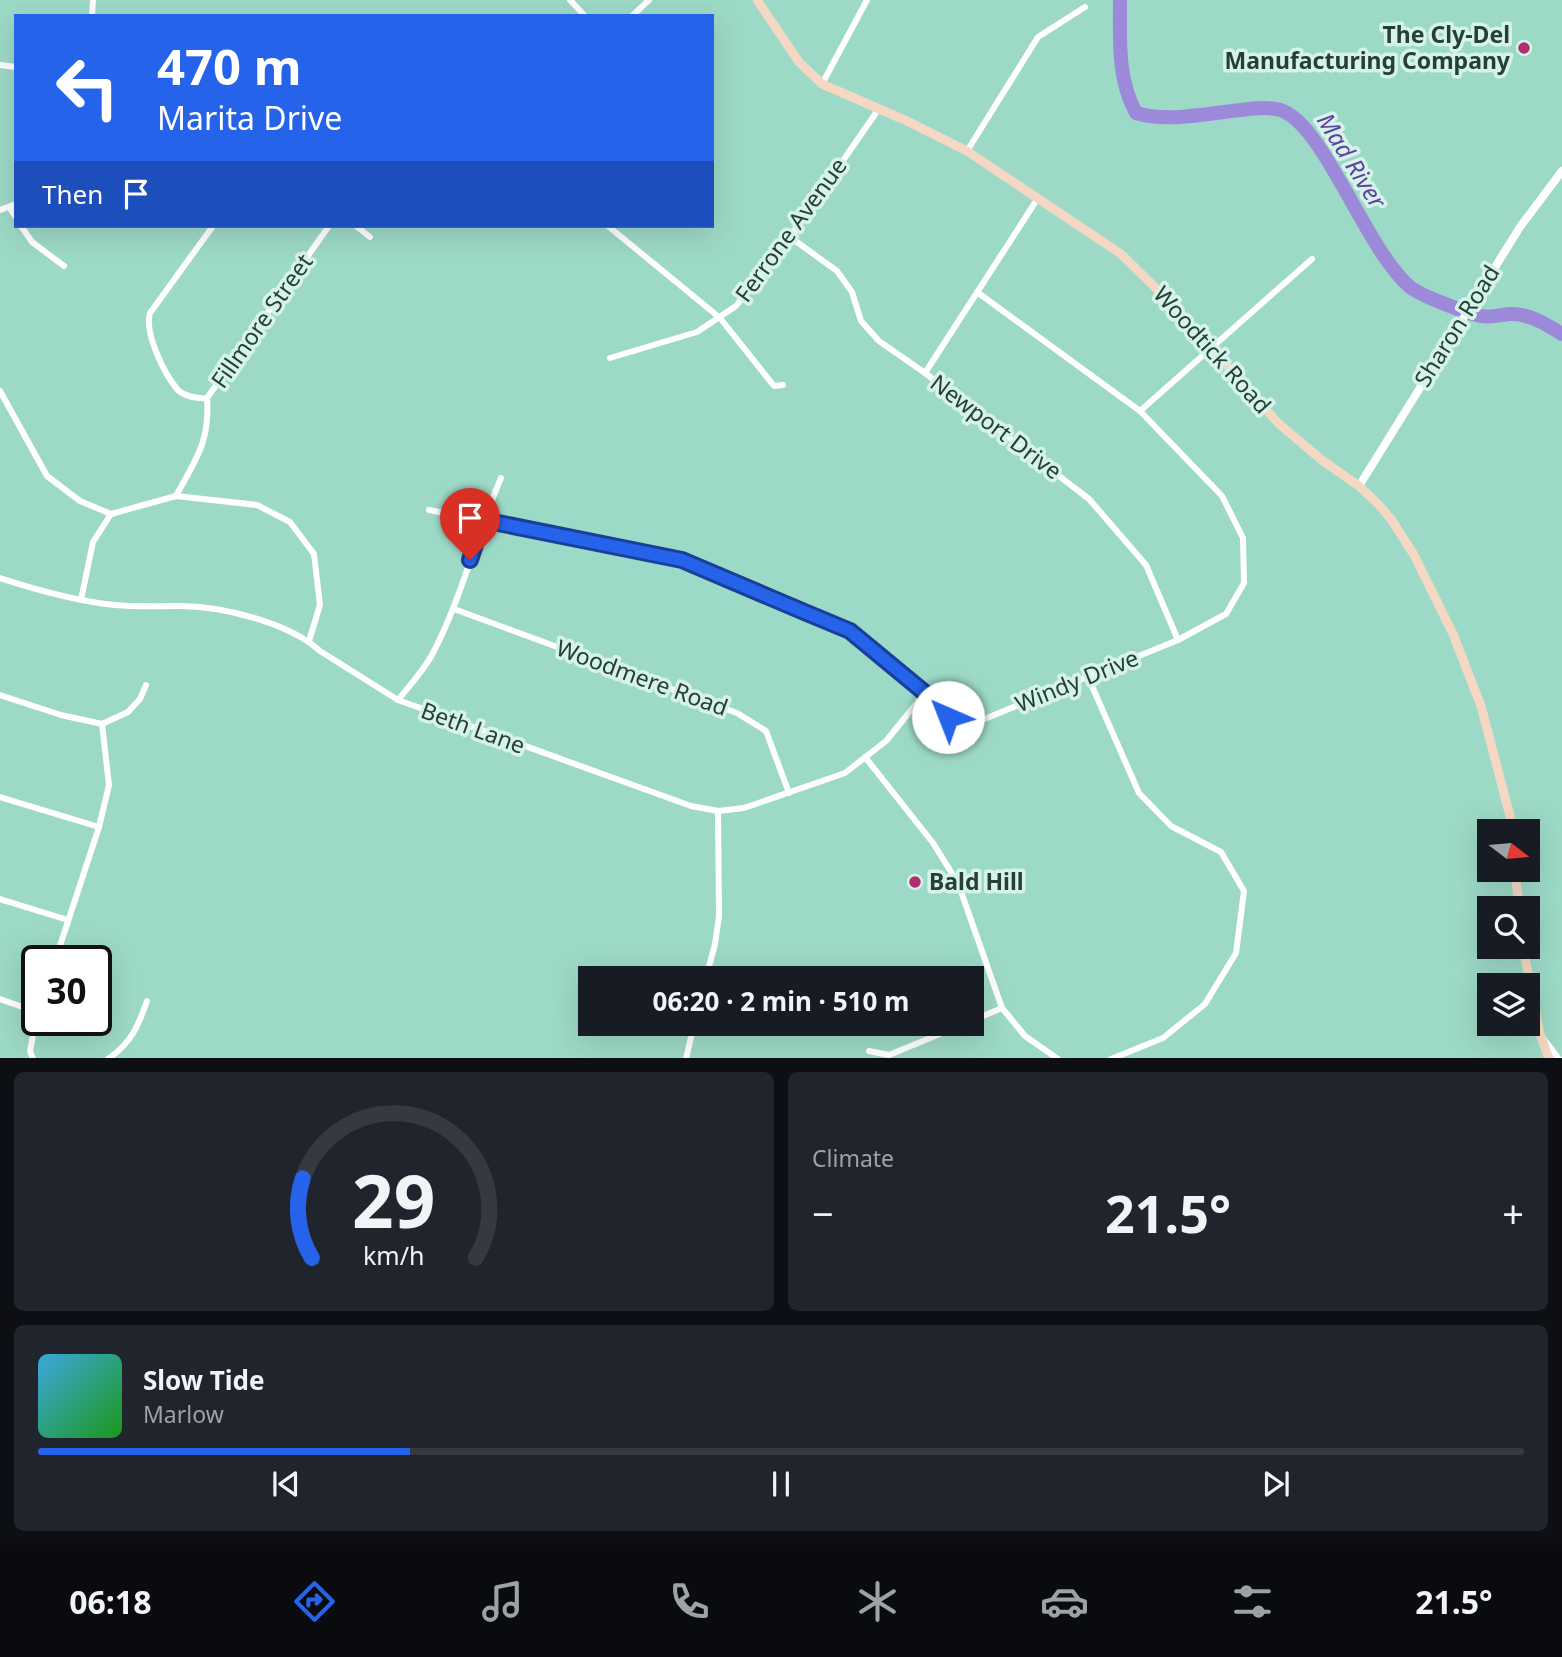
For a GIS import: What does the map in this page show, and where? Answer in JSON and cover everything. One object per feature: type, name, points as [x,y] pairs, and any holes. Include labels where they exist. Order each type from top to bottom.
[{"type":"main road","name":"Woodtick Road","points":[[757,0],[799,62],[822,84],[967,151],[1121,254],[1167,299],[1278,423],[1323,461],[1359,486],[1391,519],[1403,536],[1453,634],[1481,706],[1510,819]]},
{"type":"main road","points":[[1540,1034],[1549,1058]]},
{"type":"street","points":[[570,0],[583,14]]},
{"type":"street","points":[[634,14],[649,0]]},
{"type":"street","points":[[822,84],[867,0]]},
{"type":"street","points":[[967,151],[1038,37],[1085,7]]},
{"type":"street","name":"Ferrone Avenue","points":[[610,358],[698,332],[736,306],[790,237],[878,110]]},
{"type":"street","name":"Sharon Road","points":[[1359,486],[1537,201],[1562,171]]},
{"type":"street","points":[[925,373],[1038,198]]},
{"type":"street","points":[[0,210],[12,206]]},
{"type":"street","points":[[23,228],[32,242],[64,266]]},
{"type":"street","points":[[206,398],[198,399],[178,391],[156,352],[147,323],[150,313],[212,228]]},
{"type":"street","name":"Fillmore Street","points":[[176,496],[204,444],[209,422],[206,398],[328,228]]},
{"type":"street","points":[[359,228],[370,237]]},
{"type":"street","points":[[610,228],[720,318],[774,386],[783,385]]},
{"type":"street","name":"Newport Drive","points":[[790,237],[837,271],[852,292],[861,320],[879,341],[1089,499],[1146,565],[1178,639]]},
{"type":"street","points":[[1140,411],[1311,259]]},
{"type":"street","name":"Windy Drive","points":[[429,510],[682,560],[850,631],[925,693],[948,717],[982,720],[1178,639],[1226,614],[1244,583],[1242,538],[1222,496],[1140,411],[977,292]]},
{"type":"street","points":[[0,391],[47,476],[80,501],[111,514],[176,496],[257,505],[290,522],[314,554],[320,605],[309,641]]},
{"type":"street","points":[[398,700],[432,656],[454,609],[483,520],[500,478]]},
{"type":"street","points":[[81,600],[93,542],[111,514]]},
{"type":"street","name":"Beth Lane","points":[[0,578],[81,600],[114,605],[180,606],[233,613],[271,625],[309,641],[320,651],[398,700],[691,806],[718,811],[744,808],[845,773],[886,741],[925,693]]},
{"type":"street","name":"Woodmere Road","points":[[454,609],[737,713],[766,731],[789,793]]},
{"type":"street","points":[[1088,677],[1139,793],[1171,826],[1221,852],[1244,891],[1236,953],[1205,1003],[1163,1038],[1113,1058]]},
{"type":"street","points":[[0,695],[61,715],[102,724],[128,712],[140,699],[146,685]]},
{"type":"street","points":[[60,945],[99,827],[109,785],[102,724]]},
{"type":"street","points":[[865,757],[933,843],[958,883],[1002,1008],[1025,1036],[1057,1058]]},
{"type":"street","points":[[0,797],[99,827]]},
{"type":"street","points":[[709,966],[719,916],[718,811]]},
{"type":"street","points":[[0,899],[68,919]]},
{"type":"street","points":[[0,999],[21,1007]]},
{"type":"street","points":[[109,1058],[128,1041],[138,1025],[147,1001]]},
{"type":"street","points":[[984,1016],[1002,1008]]},
{"type":"street","points":[[1540,1034],[1558,1058]]},
{"type":"street","points":[[33,1036],[30,1051],[33,1058]]},
{"type":"street","points":[[685,1058],[691,1036]]},
{"type":"street","points":[[869,1051],[889,1055],[935,1036]]},
{"type":"waterway","name":"Mad River","points":[[1120,0],[1123,72],[1125,86],[1136,113],[1175,117],[1257,108],[1283,111],[1299,122],[1314,140],[1377,245],[1393,269],[1414,290],[1485,317],[1509,314],[1530,317],[1562,334]]},
{"type":"place","name":"The Cly-Del Manufacturing Company","points":[[1524,48]]},
{"type":"place","name":"Bald Hill","points":[[915,882]]},
{"type":"route","points":[[470,560],[483,520],[682,560],[850,631],[925,693],[948,717]]}]
